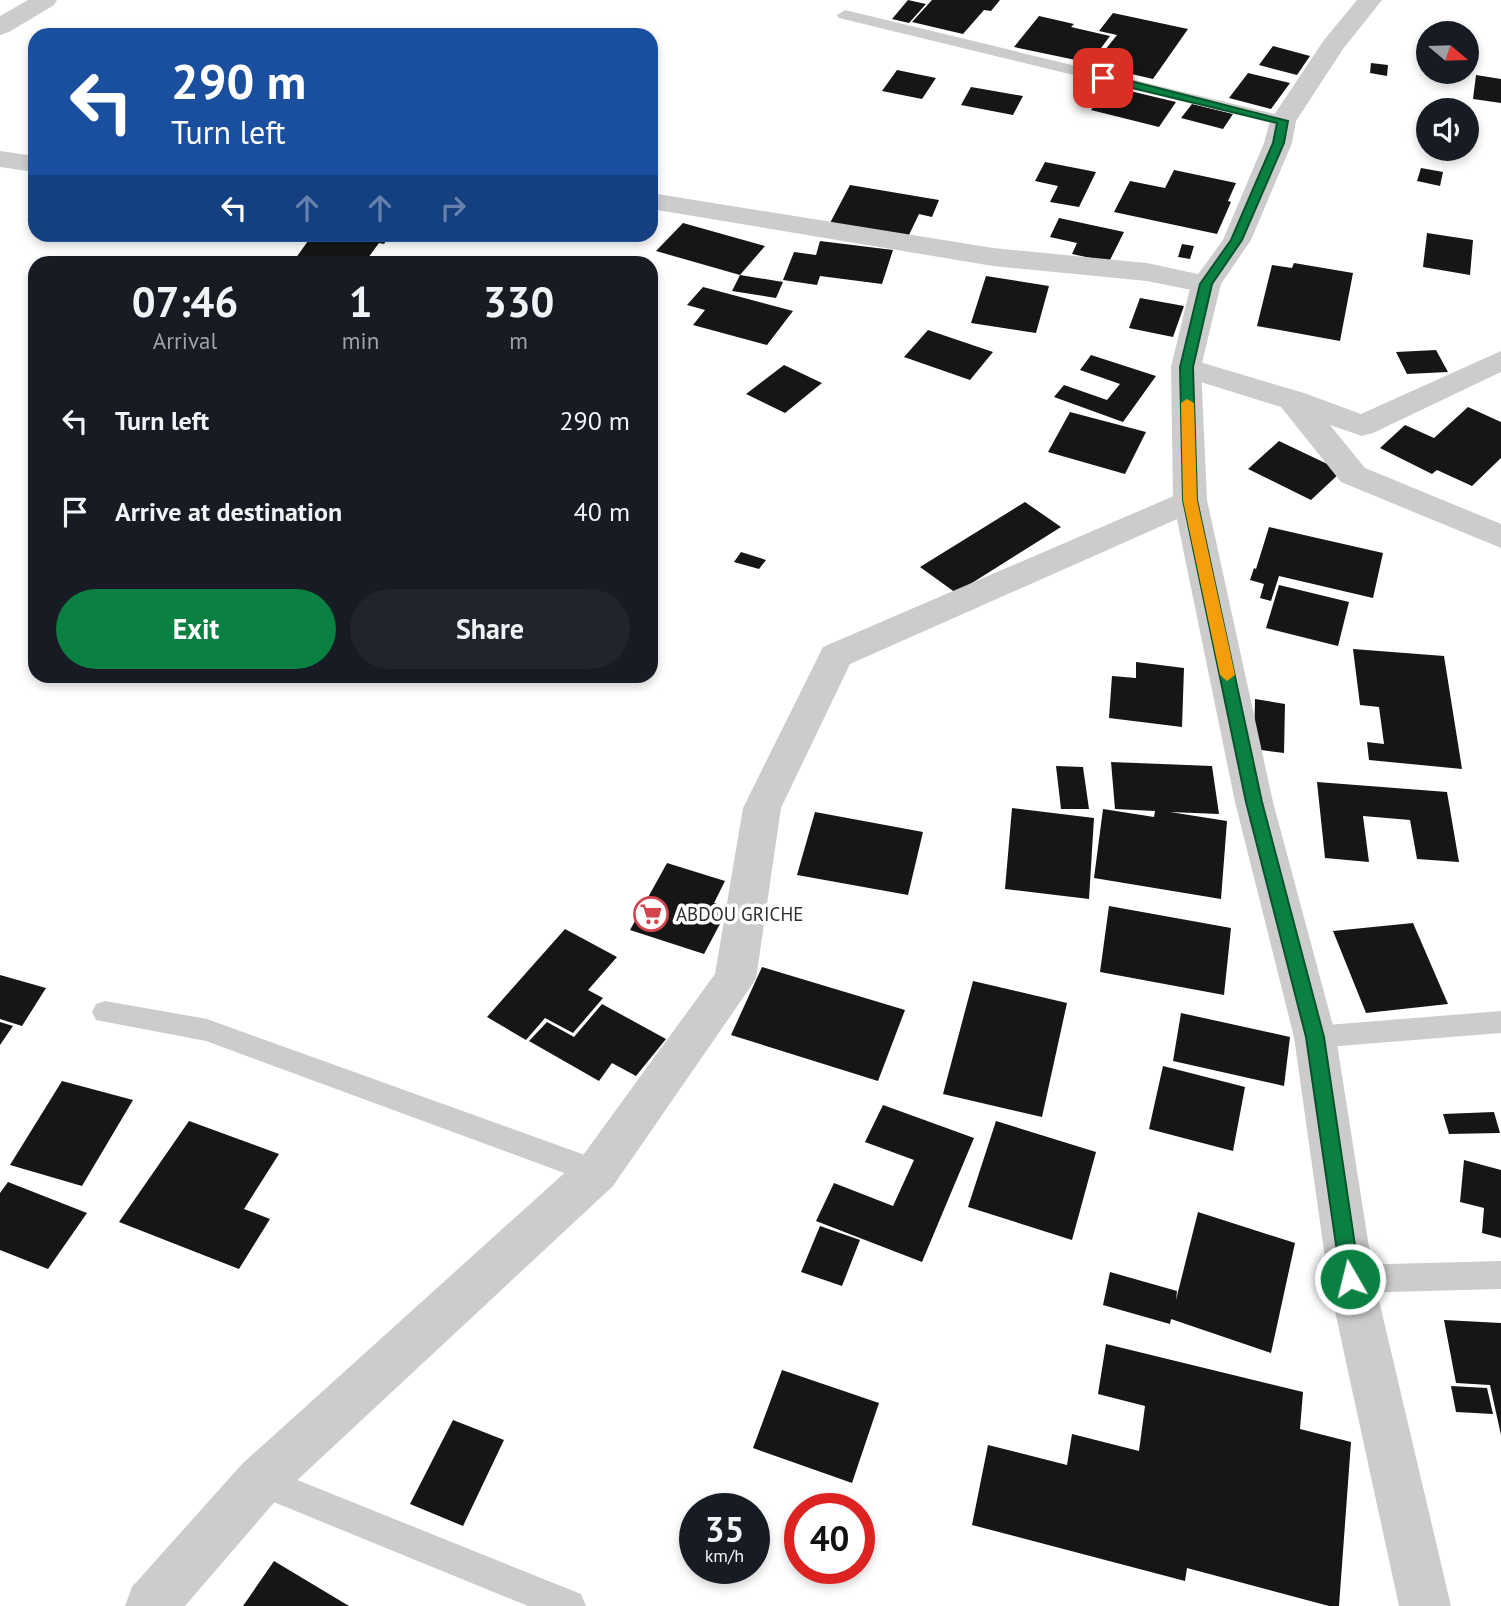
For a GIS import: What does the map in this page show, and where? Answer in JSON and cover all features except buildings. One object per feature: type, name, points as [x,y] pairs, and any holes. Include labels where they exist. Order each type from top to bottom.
[{"type":"street","points":[[0,27],[45,0]]},
{"type":"street","points":[[1370,0],[1333,45],[1283,121],[1278,143],[1237,240],[1206,284],[1186,367],[1190,500],[1254,802],[1315,1037],[1350,1279],[1425,1606]]},
{"type":"street","points":[[0,159],[28,163]]},
{"type":"street","points":[[658,202],[993,257],[1147,272],[1206,284]]},
{"type":"street","points":[[1186,367],[1293,400],[1362,426],[1501,360]]},
{"type":"street","points":[[1293,400],[1353,475],[1501,537]]},
{"type":"street","points":[[151,1606],[260,1482],[597,1172],[735,979],[762,808],[836,656],[1190,500]]},
{"type":"lane","points":[[845,16],[1283,121]]},
{"type":"lane","points":[[105,1012],[207,1030],[597,1172]]},
{"type":"lane","points":[[1315,1037],[1501,1022]]},
{"type":"lane","points":[[1350,1279],[1501,1275]]},
{"type":"lane","points":[[260,1482],[569,1606]]},
{"type":"slow traffic","points":[[1187,403],[1190,500],[1227,675]]},
{"type":"place","name":"ABDOU GRICHE","points":[[651,914]]},
{"type":"route","points":[[1103,78],[1283,121],[1278,143],[1237,240],[1206,284],[1186,367],[1190,500],[1254,802],[1315,1037],[1350,1279]]}]
